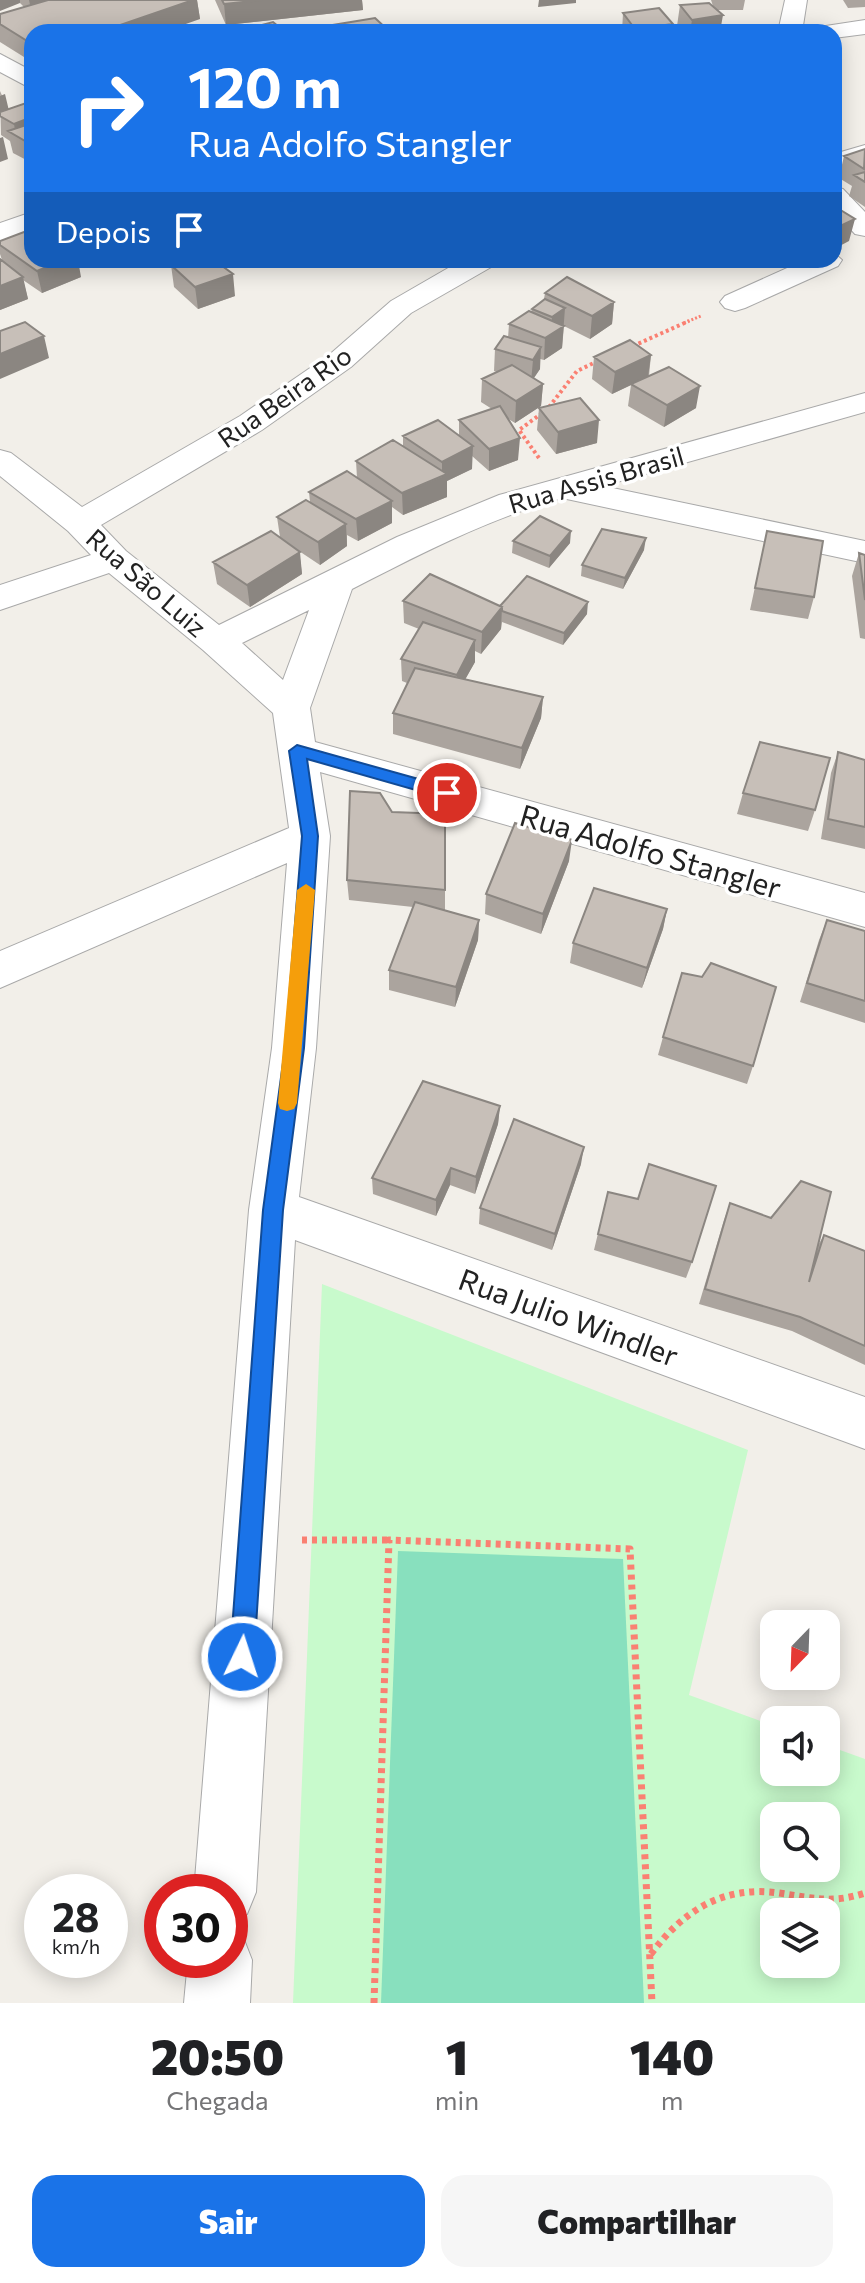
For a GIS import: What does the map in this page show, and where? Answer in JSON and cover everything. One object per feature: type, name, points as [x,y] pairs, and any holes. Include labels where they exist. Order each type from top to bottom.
[{"type":"street","points":[[792,24],[796,0]]},
{"type":"street","points":[[842,30],[865,27]]},
{"type":"street","points":[[0,61],[24,77]]},
{"type":"street","points":[[842,160],[865,153]]},
{"type":"street","points":[[842,204],[865,228]]},
{"type":"street","points":[[0,233],[24,223]]},
{"type":"street","points":[[842,253],[865,241]]},
{"type":"street","name":"Rua Beira Rio","points":[[80,523],[251,423],[340,361],[401,307],[469,268]]},
{"type":"street","points":[[735,302],[810,268]]},
{"type":"street","name":"Rua Assis Brasil","points":[[216,641],[409,545],[511,502],[865,402]]},
{"type":"street","name":"Rua São Luiz","points":[[0,460],[80,523],[114,559],[216,641],[294,730]]},
{"type":"street","points":[[559,487],[865,552]]},
{"type":"street","points":[[0,598],[114,559]]},
{"type":"street","points":[[226,1874],[273,1210],[294,1048],[310,836],[294,730],[337,582]]},
{"type":"street","name":"Rua Adolfo Stangler","points":[[294,730],[865,910]]},
{"type":"street","points":[[0,970],[310,836]]},
{"type":"street","name":"Rua Julio Windler","points":[[273,1210],[865,1423]]},
{"type":"street","points":[[217,2003],[219,1978]]},
{"type":"path","points":[[620,352],[735,302]]},
{"type":"path","points":[[559,487],[519,430],[547,409],[577,371],[606,358]]},
{"type":"path","points":[[250,1539],[389,1540],[630,1549],[652,2003]]},
{"type":"path","points":[[374,2003],[389,1540]]},
{"type":"path","points":[[651,1955],[671,1926],[693,1909],[731,1893],[768,1891],[835,1901],[865,1893]]},
{"type":"green space","points":[[322,1284],[748,1450],[689,1695],[760,1721],[760,1786],[840,1786],[840,1750],[865,1759],[865,2003],[293,2003]]},
{"type":"green space","points":[[398,1551],[623,1559],[644,2003],[381,2003]]},
{"type":"building","points":[[48,0],[193,0],[123,24],[24,24],[24,39],[0,24],[0,14]]},
{"type":"building","points":[[222,0],[262,0],[224,4]]},
{"type":"building","points":[[709,3],[723,15],[692,20],[680,5]]},
{"type":"building","points":[[659,8],[673,24],[631,24],[623,13]]},
{"type":"building","points":[[375,18],[381,24],[339,24]]},
{"type":"building","points":[[24,104],[24,120],[14,124],[0,116],[0,112]]},
{"type":"building","points":[[24,126],[24,140],[8,131]]},
{"type":"building","points":[[865,149],[864,169],[844,156]]},
{"type":"building","points":[[865,172],[865,182],[854,175]]},
{"type":"building","points":[[842,211],[855,219],[842,225]]},
{"type":"building","points":[[24,232],[24,262],[0,245],[0,241]]},
{"type":"building","points":[[0,259],[23,277],[0,286]]},
{"type":"building","points":[[174,268],[225,268],[233,274],[195,287]]},
{"type":"building","points":[[567,277],[614,302],[592,316],[545,293]]},
{"type":"building","points":[[545,299],[565,308],[552,317],[532,309]]},
{"type":"building","points":[[529,311],[564,326],[545,338],[509,324]]},
{"type":"building","points":[[25,322],[44,336],[0,354],[0,331]]},
{"type":"building","points":[[504,336],[541,347],[533,360],[495,349]]},
{"type":"building","points":[[630,340],[651,355],[615,372],[594,357]]},
{"type":"building","points":[[512,365],[543,384],[516,401],[482,379]]},
{"type":"building","points":[[669,367],[700,386],[667,405],[631,384]]},
{"type":"building","points":[[580,398],[599,420],[558,432],[539,408]]},
{"type":"building","points":[[500,406],[520,438],[489,449],[459,420]]},
{"type":"building","points":[[438,420],[473,446],[442,462],[403,436]]},
{"type":"building","points":[[393,440],[447,474],[402,493],[356,461]]},
{"type":"building","points":[[347,471],[392,501],[356,519],[309,492]]},
{"type":"building","points":[[306,500],[346,524],[318,542],[277,517]]},
{"type":"building","points":[[540,516],[571,531],[550,556],[513,541]]},
{"type":"building","points":[[602,529],[646,538],[625,578],[582,565]]},
{"type":"building","points":[[271,531],[300,552],[247,585],[213,562]]},
{"type":"building","points":[[767,531],[823,541],[814,597],[755,588]]},
{"type":"building","points":[[859,553],[865,555],[865,600]]},
{"type":"building","points":[[430,574],[502,607],[482,632],[403,601]]},
{"type":"building","points":[[527,576],[588,602],[564,633],[502,611],[500,606]]},
{"type":"building","points":[[423,622],[475,640],[457,675],[401,659]]},
{"type":"building","points":[[415,668],[543,697],[522,748],[393,713]]},
{"type":"building","points":[[760,742],[830,758],[815,810],[743,793]]},
{"type":"building","points":[[838,752],[865,760],[865,827],[828,819]]},
{"type":"building","points":[[350,791],[380,793],[392,812],[445,814],[445,890],[347,880]]},
{"type":"building","points":[[515,823],[572,840],[543,914],[486,894]]},
{"type":"building","points":[[594,888],[667,909],[647,968],[573,943]]},
{"type":"building","points":[[415,902],[479,920],[456,987],[389,970]]},
{"type":"building","points":[[827,920],[865,931],[865,1001],[807,983]]},
{"type":"building","points":[[711,963],[776,987],[753,1066],[663,1037],[682,973],[702,977]]},
{"type":"building","points":[[423,1081],[500,1106],[476,1177],[451,1168],[436,1200],[372,1178]]},
{"type":"building","points":[[514,1119],[584,1147],[555,1234],[480,1208]]},
{"type":"building","points":[[649,1164],[716,1186],[692,1262],[598,1234],[608,1192],[638,1199]]},
{"type":"building","points":[[801,1181],[831,1192],[809,1282],[824,1235],[865,1251],[865,1346],[800,1317],[705,1289],[730,1203],[771,1218]]},
{"type":"slow traffic","points":[[287,1103],[306,890]]},
{"type":"route","points":[[242,1657],[273,1210],[294,1048],[310,836],[297,751],[447,793]]}]
